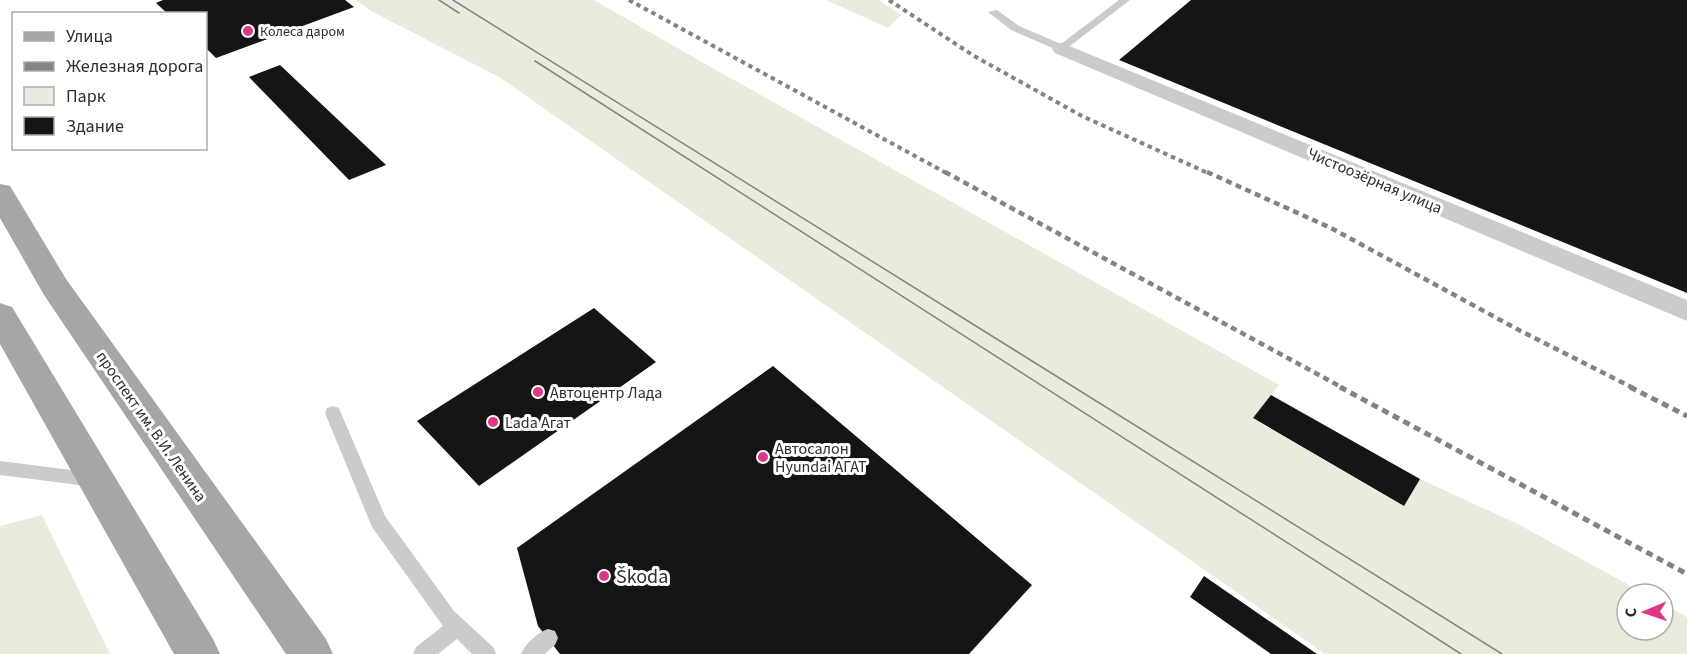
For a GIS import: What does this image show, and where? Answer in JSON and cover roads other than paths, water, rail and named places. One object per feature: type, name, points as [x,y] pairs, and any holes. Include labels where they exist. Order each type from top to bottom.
[{"type":"main road","name":"проспект им. В.И. Ленина","points":[[0,194],[55,287],[310,654]]},
{"type":"main road","points":[[0,315],[198,654]]},
{"type":"street","name":"Чистоозёрная улица","points":[[1062,49],[1687,311]]},
{"type":"lane","points":[[993,12],[1015,28],[1062,49],[1125,0]]},
{"type":"lane","points":[[333,414],[378,521],[447,617],[486,654]]},
{"type":"lane","points":[[0,468],[96,480]]},
{"type":"lane","points":[[423,654],[456,627]]},
{"type":"lane","points":[[531,654],[548,638]]},
{"type":"tram line","points":[[439,0],[459,13]]},
{"type":"tram line","points":[[453,0],[1502,654]]},
{"type":"tram line","points":[[535,61],[1461,654]]},
{"type":"railway","points":[[629,0],[948,174]]},
{"type":"railway","points":[[889,0],[974,56],[1082,116],[1210,174]]},
{"type":"railway","points":[[945,172],[1343,388]]},
{"type":"railway","points":[[1207,172],[1331,228],[1517,329],[1633,388]]},
{"type":"railway","points":[[1340,387],[1687,574]]},
{"type":"railway","points":[[1630,387],[1687,416]]},
{"type":"place","name":"Колеса даром","points":[[248,31]]},
{"type":"place","name":"Автоцентр Лада","points":[[538,392]]},
{"type":"place","name":"Lada Агат","points":[[493,422]]},
{"type":"place","name":"Автосалон Hyundai АГАТ","points":[[763,457]]},
{"type":"place","name":"Škoda","points":[[604,576]]}]
